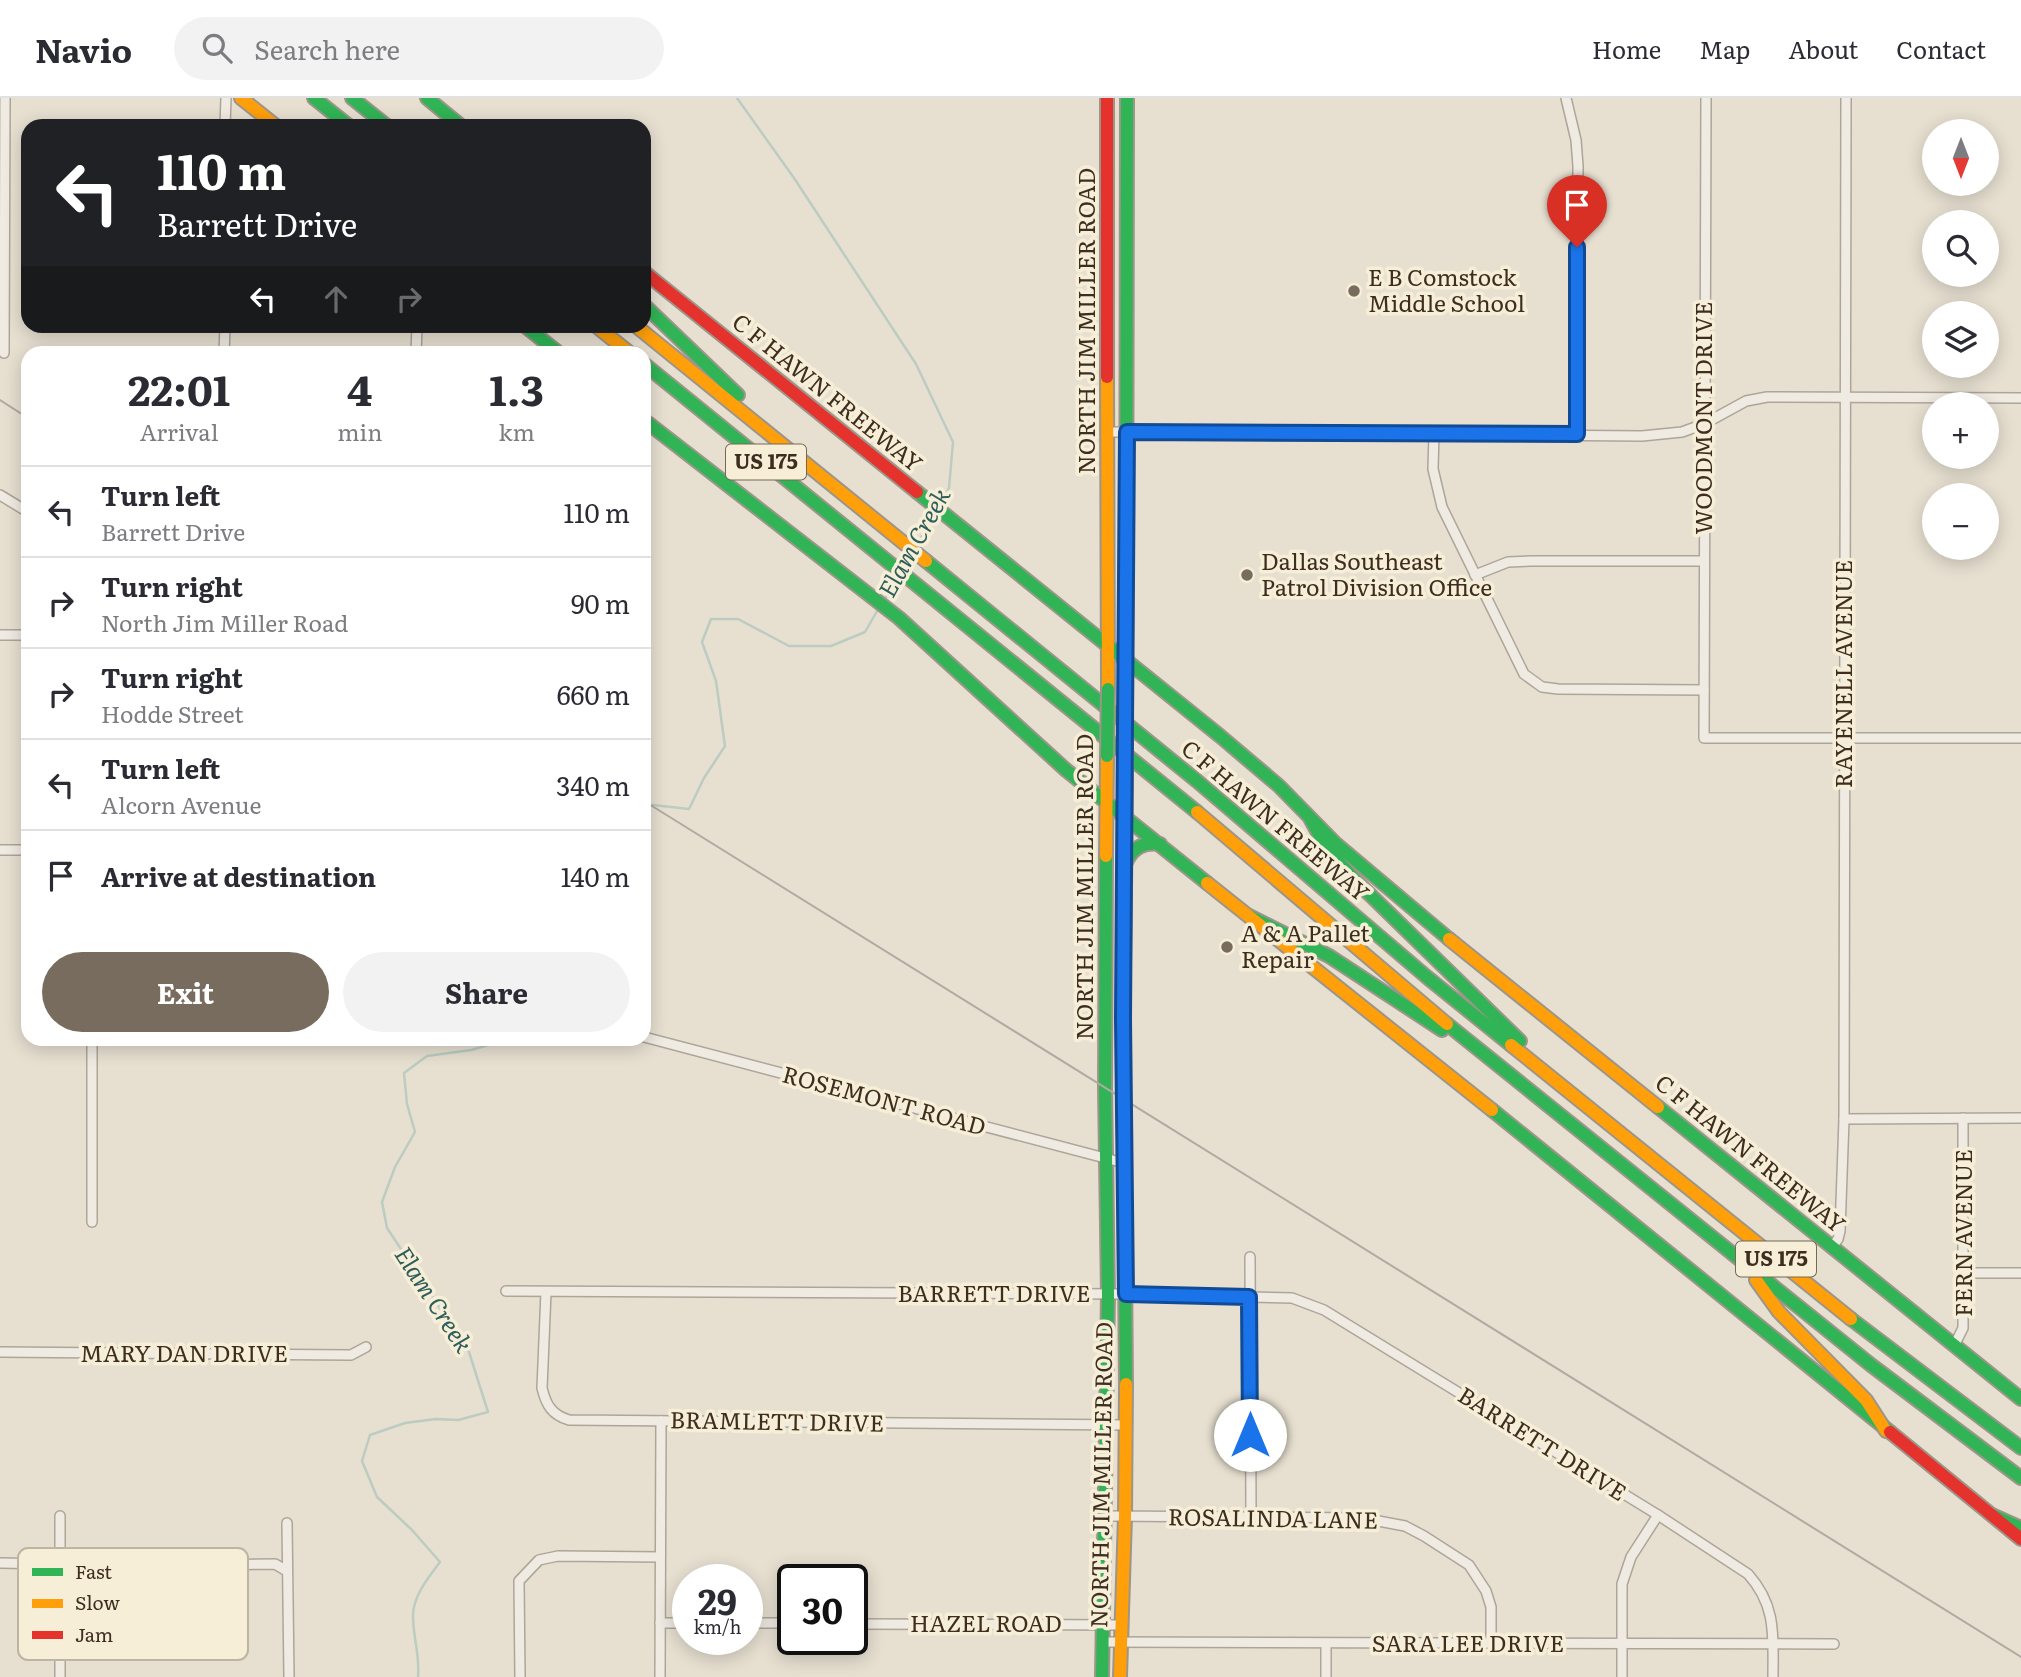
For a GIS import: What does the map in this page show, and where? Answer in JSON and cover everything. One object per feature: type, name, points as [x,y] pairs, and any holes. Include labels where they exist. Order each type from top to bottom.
[{"type":"main road","points":[[241,98],[267,119]]},
{"type":"main road","points":[[314,98],[340,119]]},
{"type":"main road","points":[[352,98],[378,119]]},
{"type":"main road","points":[[427,98],[452,119]]},
{"type":"main road","name":"NORTH JIM MILLER ROAD","points":[[1102,1677],[1108,1295],[1105,1088],[1109,513],[1107,98]]},
{"type":"main road","name":"NORTH JIM MILLER ROAD","points":[[1120,1677],[1126,1425],[1124,876],[1127,663],[1127,98]]},
{"type":"main road","points":[[1108,225],[1127,225]]},
{"type":"main road","name":"C F HAWN FREEWAY","points":[[651,278],[1269,777],[1311,820],[1423,918],[2021,1399]]},
{"type":"main road","points":[[1108,304],[1126,305]]},
{"type":"main road","points":[[651,312],[736,393],[767,430]]},
{"type":"main road","points":[[534,333],[550,346]]},
{"type":"main road","name":"C F HAWN FREEWAY","points":[[645,333],[1198,781],[1315,884],[1535,1064],[1884,1346],[2021,1448]]},
{"type":"main road","points":[[607,334],[621,346]]},
{"type":"main road","name":"C F HAWN FREEWAY","points":[[651,370],[1175,793],[1473,1046],[1871,1365],[2021,1478]]},
{"type":"main road","points":[[651,425],[899,618],[1027,736],[1107,802],[1535,1144],[2021,1539]]},
{"type":"main road","points":[[1109,513],[1127,514]]},
{"type":"main road","points":[[1108,586],[1127,584]]},
{"type":"main road","points":[[1311,820],[1327,849],[1336,859],[1518,1038],[1535,1064]]},
{"type":"main road","points":[[1124,876],[1126,860],[1131,851],[1144,844],[1160,844]]},
{"type":"main road","points":[[1250,916],[1289,932],[1320,950],[1420,1018],[1473,1046]]},
{"type":"main road","points":[[1743,1263],[1779,1312],[1866,1400],[1886,1431]]},
{"type":"main road","points":[[1992,1515],[2021,1528]]},
{"type":"street","points":[[4,353],[5,98]]},
{"type":"street","points":[[225,119],[226,98]]},
{"type":"street","points":[[1566,98],[1576,140],[1578,166],[1577,434]]},
{"type":"street","name":"WOODMONT DRIVE","points":[[1706,98],[1704,738],[1844,738]]},
{"type":"street","name":"RAYENELL AVENUE","points":[[1832,1247],[1840,1231],[1844,1119],[1846,98]]},
{"type":"street","points":[[1109,432],[1657,435],[1682,432],[1704,424],[1746,401],[1767,397],[2021,398]]},
{"type":"street","points":[[1434,433],[1436,485],[1442,507],[1524,674],[1542,687],[1558,689],[1704,690]]},
{"type":"street","points":[[0,495],[21,508]]},
{"type":"street","points":[[1475,575],[1508,562],[1703,561]]},
{"type":"street","points":[[0,635],[21,635]]},
{"type":"street","points":[[1844,738],[2021,738]]},
{"type":"street","points":[[0,850],[21,850]]},
{"type":"street","name":"ROSEMONT ROAD","points":[[651,1039],[1124,1163]]},
{"type":"street","points":[[92,1046],[92,1222]]},
{"type":"street","name":"FERN AVENUE","points":[[1955,1344],[1963,1328],[1965,1273],[1963,1118]]},
{"type":"street","points":[[1844,1119],[2021,1118]]},
{"type":"street","points":[[1250,1257],[1251,1518]]},
{"type":"street","points":[[1965,1273],[2021,1273]]},
{"type":"street","name":"BARRETT DRIVE","points":[[506,1291],[1126,1294],[1292,1298],[1324,1310],[1658,1515],[1748,1574],[1757,1584],[1770,1608],[1773,1677]]},
{"type":"street","name":"BRAMLETT DRIVE","points":[[546,1292],[542,1388],[550,1410],[569,1420],[1126,1425]]},
{"type":"street","name":"MARY DAN DRIVE","points":[[0,1352],[351,1355],[366,1347]]},
{"type":"street","points":[[660,1677],[661,1421]]},
{"type":"street","points":[[1622,1677],[1622,1584],[1625,1571],[1658,1515]]},
{"type":"street","points":[[60,1516],[60,1548]]},
{"type":"street","name":"ROSALINDA LANE","points":[[1106,1516],[1362,1518],[1405,1526],[1469,1564],[1486,1591],[1491,1607],[1491,1644]]},
{"type":"street","points":[[287,1522],[289,1677]]},
{"type":"street","points":[[520,1677],[519,1581],[539,1560],[558,1556],[660,1557]]},
{"type":"street","points":[[0,1563],[18,1563]]},
{"type":"street","points":[[248,1564],[275,1564],[287,1571]]},
{"type":"street","points":[[660,1623],[672,1623]]},
{"type":"street","name":"HAZEL ROAD","points":[[868,1624],[1120,1625]]},
{"type":"street","name":"SARA LEE DRIVE","points":[[1102,1642],[1834,1644]]},
{"type":"street","points":[[1326,1644],[1326,1677]]},
{"type":"waterway","name":"Elam Creek","points":[[737,98],[794,178],[916,364],[953,442],[949,488],[940,504]]},
{"type":"waterway","name":"Elam Creek","points":[[916,546],[935,512]]},
{"type":"waterway","name":"Elam Creek","points":[[903,567],[910,555]]},
{"type":"waterway","name":"Elam Creek","points":[[884,600],[898,576]]},
{"type":"waterway","name":"Elam Creek","points":[[651,805],[689,809],[704,778],[725,746],[716,681],[702,642],[711,619],[738,619],[789,646],[831,646],[865,632],[880,606]]},
{"type":"waterway","name":"Elam Creek","points":[[418,1677],[414,1609],[422,1588],[440,1562],[412,1530],[377,1497],[362,1461],[370,1435],[405,1423],[436,1419],[458,1420],[488,1412],[469,1352],[387,1228],[382,1202],[395,1167],[415,1132],[407,1104],[404,1073],[427,1056],[485,1046]]},
{"type":"tram line","points":[[0,400],[21,414]]},
{"type":"tram line","points":[[651,805],[2021,1657]]},
{"type":"traffic: fast","points":[[314,98],[340,119]]},
{"type":"traffic: fast","points":[[352,98],[378,119]]},
{"type":"traffic: fast","points":[[427,98],[452,119]]},
{"type":"traffic: fast","points":[[1126,704],[1127,98]]},
{"type":"traffic: fast","points":[[651,312],[738,395]]},
{"type":"traffic: fast","points":[[534,333],[550,346]]},
{"type":"traffic: fast","points":[[651,370],[1197,812]]},
{"type":"traffic: fast","points":[[651,425],[899,618],[1066,770],[1207,883]]},
{"type":"traffic: fast","points":[[917,492],[1220,736],[1279,786],[1335,843],[1449,939]]},
{"type":"traffic: fast","points":[[926,561],[1197,781],[1428,978],[1511,1045]]},
{"type":"traffic: fast","points":[[1107,756],[1108,689]]},
{"type":"traffic: fast","points":[[1126,704],[1126,771]]},
{"type":"traffic: fast","points":[[1311,820],[1327,849],[1355,880],[1520,1041]]},
{"type":"traffic: fast","points":[[1126,862],[1140,847],[1160,844]]},
{"type":"traffic: fast","points":[[1102,1677],[1108,1295],[1106,856]]},
{"type":"traffic: fast","points":[[1125,892],[1123,1019],[1126,1384]]},
{"type":"traffic: fast","points":[[1249,916],[1329,956],[1442,1030]]},
{"type":"traffic: fast","points":[[1447,1024],[1871,1365],[2021,1478]]},
{"type":"traffic: fast","points":[[1658,1107],[2021,1399]]},
{"type":"traffic: fast","points":[[1492,1110],[1890,1432]]},
{"type":"traffic: fast","points":[[1851,1319],[2021,1448]]},
{"type":"traffic: fast","points":[[1992,1515],[2021,1528]]},
{"type":"traffic: slow","points":[[241,98],[267,119]]},
{"type":"traffic: slow","points":[[605,333],[621,346]]},
{"type":"traffic: slow","points":[[645,333],[926,561]]},
{"type":"traffic: slow","points":[[1107,377],[1108,689]]},
{"type":"traffic: slow","points":[[1106,856],[1107,756]]},
{"type":"traffic: slow","points":[[1125,892],[1126,771]]},
{"type":"traffic: slow","points":[[1197,812],[1447,1024]]},
{"type":"traffic: slow","points":[[1207,883],[1492,1110]]},
{"type":"traffic: slow","points":[[1449,939],[1658,1107]]},
{"type":"traffic: slow","points":[[1511,1045],[1851,1319]]},
{"type":"traffic: slow","points":[[1756,1280],[1779,1312],[1866,1400],[1886,1431]]},
{"type":"traffic: slow","points":[[1120,1677],[1126,1384]]},
{"type":"traffic: jam","points":[[1107,98],[1107,377]]},
{"type":"traffic: jam","points":[[651,278],[917,492]]},
{"type":"traffic: jam","points":[[1890,1432],[2021,1539]]},
{"type":"place","name":"E B Comstock Middle School","points":[[1354,291]]},
{"type":"place","name":"Dallas Southeast Patrol Division Office","points":[[1247,575]]},
{"type":"place","name":"A & A Pallet Repair","points":[[1227,947]]},
{"type":"route","points":[[1250,1435],[1249,1297],[1126,1294],[1123,1019],[1127,432],[1577,434],[1577,247]]}]
